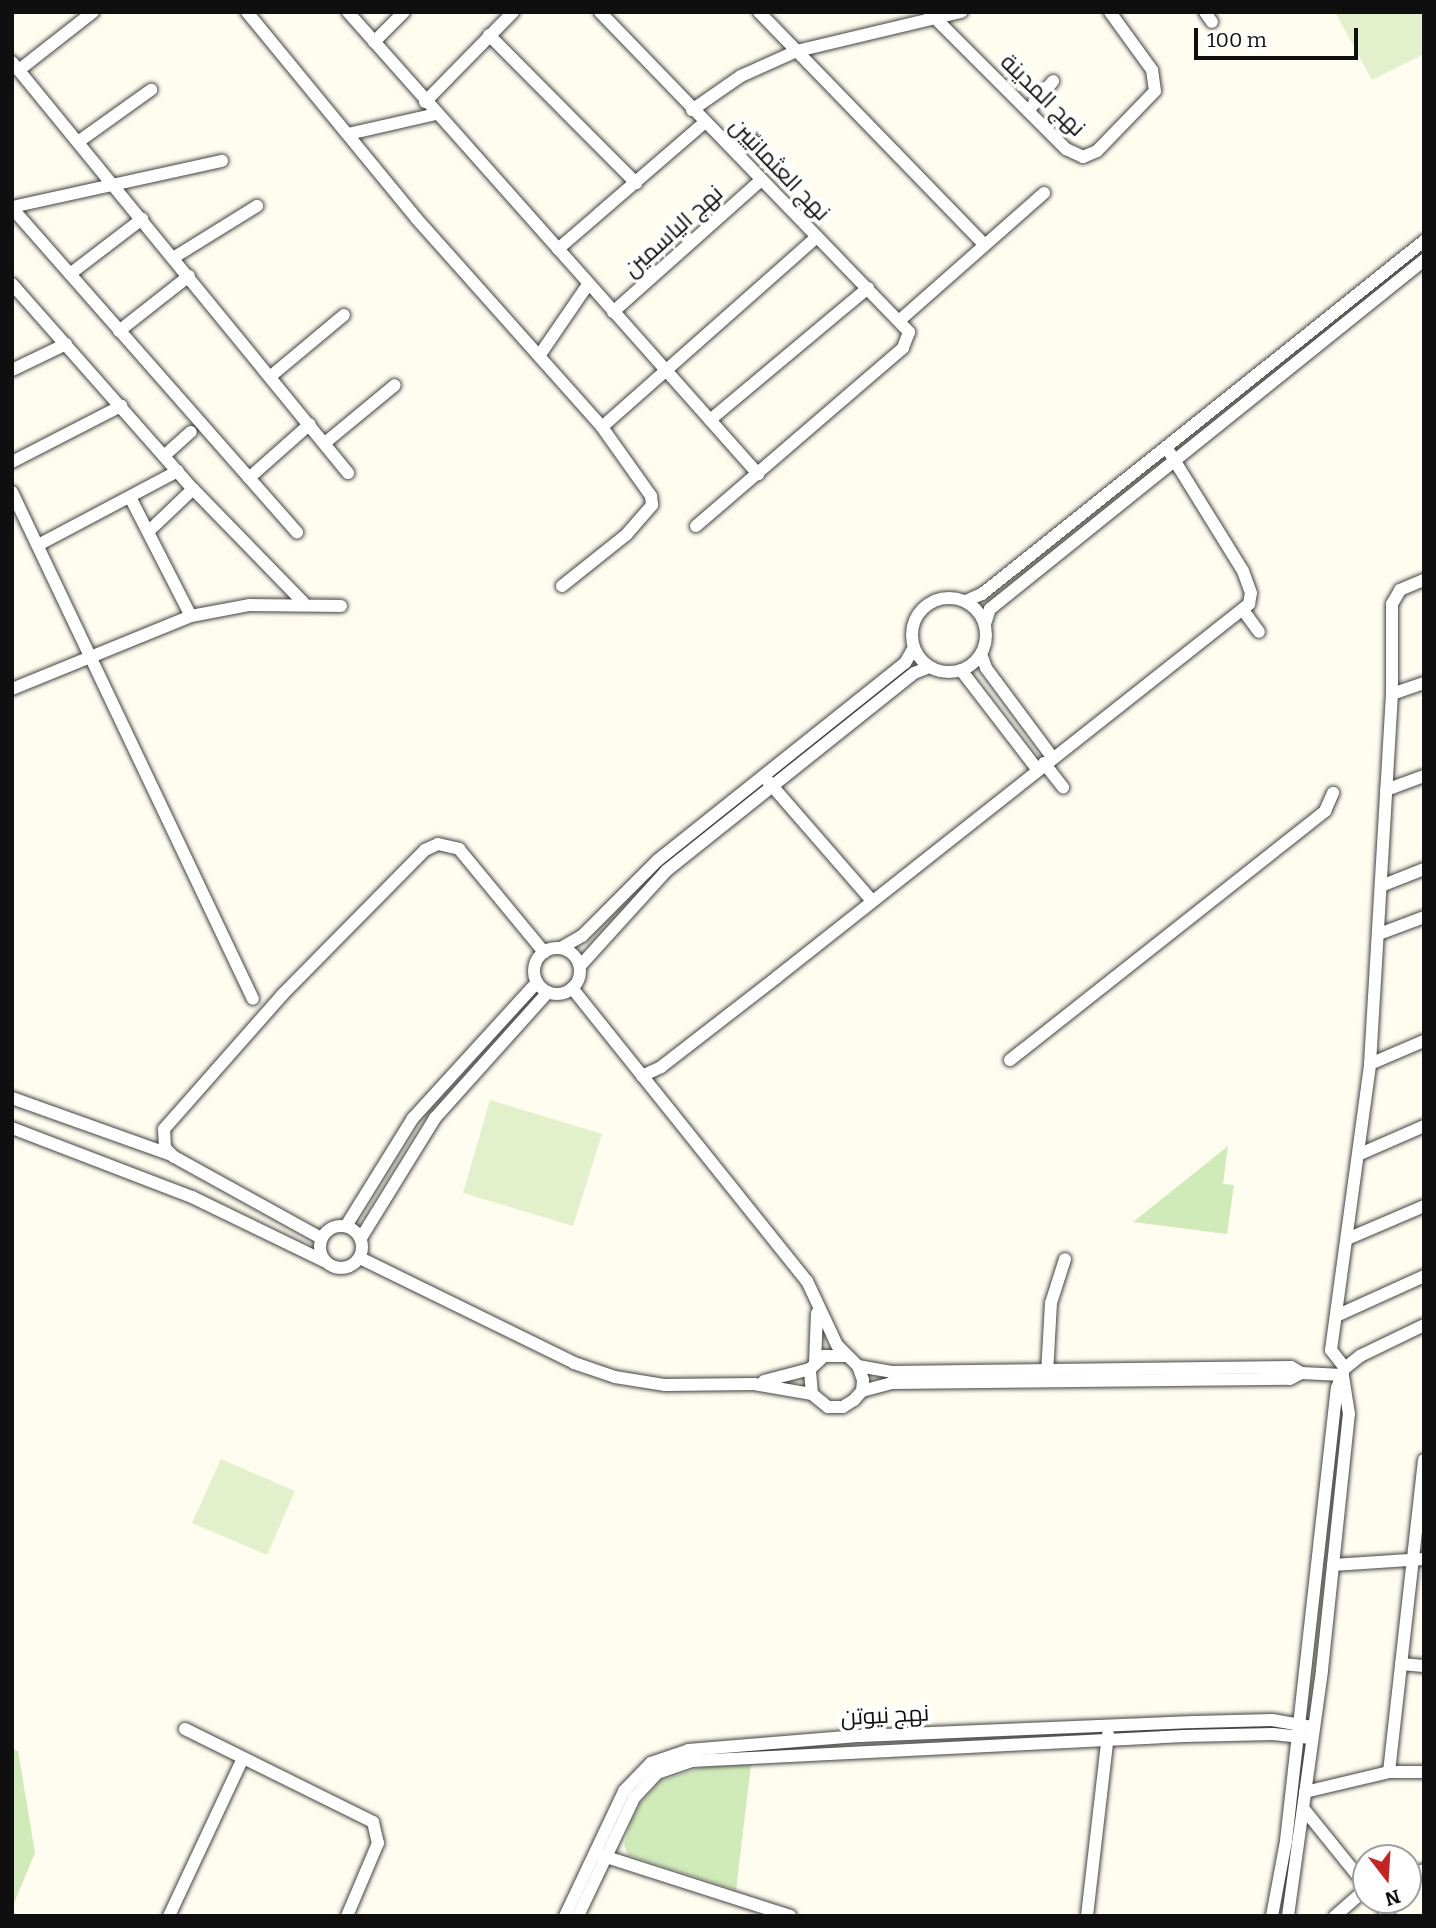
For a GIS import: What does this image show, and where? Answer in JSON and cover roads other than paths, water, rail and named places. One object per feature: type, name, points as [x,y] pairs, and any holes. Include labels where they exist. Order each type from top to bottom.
[{"type":"street","points":[[93,12],[16,66],[326,442],[348,473]]},
{"type":"street","points":[[247,12],[348,134],[602,426],[652,505],[626,535],[562,586]]},
{"type":"street","points":[[348,12],[558,249],[587,286],[758,474]]},
{"type":"street","points":[[374,42],[404,12]]},
{"type":"street","points":[[425,102],[513,12]]},
{"type":"street","name":"نهج العثمانيّين","points":[[600,12],[692,110],[900,320]]},
{"type":"street","points":[[759,12],[983,243]]},
{"type":"street","points":[[692,110],[741,76],[797,51],[931,15],[961,12]]},
{"type":"street","name":"نهج المدينة","points":[[931,15],[1066,149],[1083,157],[1097,151],[1149,100],[1156,79],[1110,12]]},
{"type":"street","points":[[489,35],[636,183]]},
{"type":"street","points":[[1028,111],[1053,81]]},
{"type":"street","points":[[78,142],[151,90]]},
{"type":"street","points":[[348,134],[436,114]]},
{"type":"street","points":[[558,249],[705,122]]},
{"type":"street","points":[[222,161],[12,208],[297,531]]},
{"type":"street","name":"نهج الياسمين","points":[[613,312],[761,180]]},
{"type":"street","points":[[696,526],[892,357],[909,339],[900,320],[983,243],[1044,193]]},
{"type":"street","points":[[173,258],[257,206]]},
{"type":"street","points":[[70,274],[142,219]]},
{"type":"street","points":[[602,426],[817,237]]},
{"type":"street","points":[[1063,787],[961,670],[930,667],[919,662],[913,649],[914,624],[924,608],[938,600],[966,601],[982,594],[1424,241]]},
{"type":"street","points":[[1044,763],[986,668],[981,654],[990,609],[1424,260]]},
{"type":"street","points":[[119,331],[189,276]]},
{"type":"street","points":[[12,284],[193,489],[303,602]]},
{"type":"street","points":[[539,356],[587,286]]},
{"type":"street","points":[[710,420],[868,288]]},
{"type":"street","points":[[271,376],[344,315]]},
{"type":"street","points":[[12,370],[66,344]]},
{"type":"street","points":[[326,442],[395,385]]},
{"type":"street","points":[[12,462],[121,407]]},
{"type":"street","points":[[249,478],[310,424]]},
{"type":"street","points":[[164,456],[191,432]]},
{"type":"street","points":[[642,1076],[661,1067],[1044,763],[1243,610],[1251,600],[1243,570],[1166,447]]},
{"type":"street","points":[[40,544],[131,499],[178,471]]},
{"type":"street","points":[[149,531],[193,489]]},
{"type":"street","points":[[12,492],[40,544],[253,999]]},
{"type":"street","points":[[131,499],[191,616]]},
{"type":"street","points":[[1272,1916],[1333,1564],[1349,1414],[1344,1371],[1331,1351],[1360,1154],[1370,1064],[1380,934],[1392,694],[1392,604],[1400,590],[1424,580]]},
{"type":"street","points":[[966,601],[979,610],[985,624]]},
{"type":"street","points":[[12,689],[191,616],[303,602],[341,606]]},
{"type":"street","points":[[1243,610],[1259,632]]},
{"type":"street","points":[[548,992],[537,982],[534,965],[544,952],[561,948],[582,936],[658,860],[905,663],[913,649]]},
{"type":"street","points":[[961,670],[981,654]]},
{"type":"street","points":[[572,988],[580,966],[666,871],[914,673],[930,667]]},
{"type":"street","points":[[1392,694],[1424,683]]},
{"type":"street","points":[[763,774],[872,901]]},
{"type":"street","points":[[1387,790],[1424,776]]},
{"type":"street","points":[[1010,1060],[1325,811],[1333,793]]},
{"type":"street","points":[[174,1157],[165,1149],[164,1129],[282,995],[425,850],[438,844],[459,849],[544,952]]},
{"type":"street","points":[[1381,886],[1424,869]]},
{"type":"street","points":[[1380,934],[1424,917]]},
{"type":"street","points":[[561,948],[576,957],[580,966]]},
{"type":"street","points":[[346,1226],[414,1118],[537,982]]},
{"type":"street","points":[[572,988],[798,1266],[845,1356]]},
{"type":"street","points":[[360,1258],[361,1238],[435,1118],[548,992],[572,988]]},
{"type":"street","points":[[1370,1064],[1424,1041]]},
{"type":"street","points":[[12,1098],[174,1157],[321,1238]]},
{"type":"street","points":[[1360,1154],[1424,1126]]},
{"type":"street","points":[[12,1128],[192,1197],[341,1269],[360,1258]]},
{"type":"street","points":[[1347,1239],[1424,1206]]},
{"type":"street","points":[[321,1238],[337,1226],[346,1226],[361,1238]]},
{"type":"street","points":[[321,1238],[324,1261]]},
{"type":"street","points":[[360,1258],[574,1363],[615,1377],[665,1385],[754,1384],[812,1394],[828,1407],[843,1407],[862,1391],[891,1383],[1109,1373],[1290,1379],[1301,1373],[1344,1371],[1424,1325]]},
{"type":"street","points":[[1047,1375],[1051,1303],[1065,1259]]},
{"type":"street","points":[[1336,1315],[1424,1276]]},
{"type":"street","points":[[812,1394],[817,1306]]},
{"type":"street","points":[[754,1384],[812,1366],[835,1353],[845,1356],[858,1366],[891,1372],[1047,1375]]},
{"type":"street","points":[[858,1366],[862,1391]]},
{"type":"street","points":[[1287,1916],[1305,1792],[1306,1730],[1328,1447],[1337,1388],[1344,1371]]},
{"type":"street","points":[[1389,1772],[1401,1664],[1418,1559],[1424,1461]]},
{"type":"street","points":[[1333,1564],[1418,1559]]},
{"type":"street","points":[[1401,1664],[1424,1666]]},
{"type":"street","points":[[1087,1916],[1108,1727]]},
{"type":"street","name":"نهج نيوتن","points":[[578,1916],[624,1791],[669,1755],[705,1747],[1108,1727],[1306,1730]]},
{"type":"street","points":[[185,1729],[373,1822],[378,1843],[346,1916]]},
{"type":"street","name":"نهج نيوتن","points":[[648,1773],[706,1759],[1306,1730]]},
{"type":"street","points":[[169,1916],[243,1758]]},
{"type":"street","points":[[1305,1792],[1389,1772],[1424,1772]]},
{"type":"street","points":[[1303,1808],[1352,1870]]},
{"type":"street","points":[[599,1855],[790,1916]]},
{"type":"street","name":"نهج نيوتن","points":[[565,1916],[599,1855]]},
{"type":"street","points":[[1335,1916],[1352,1901]]}]
